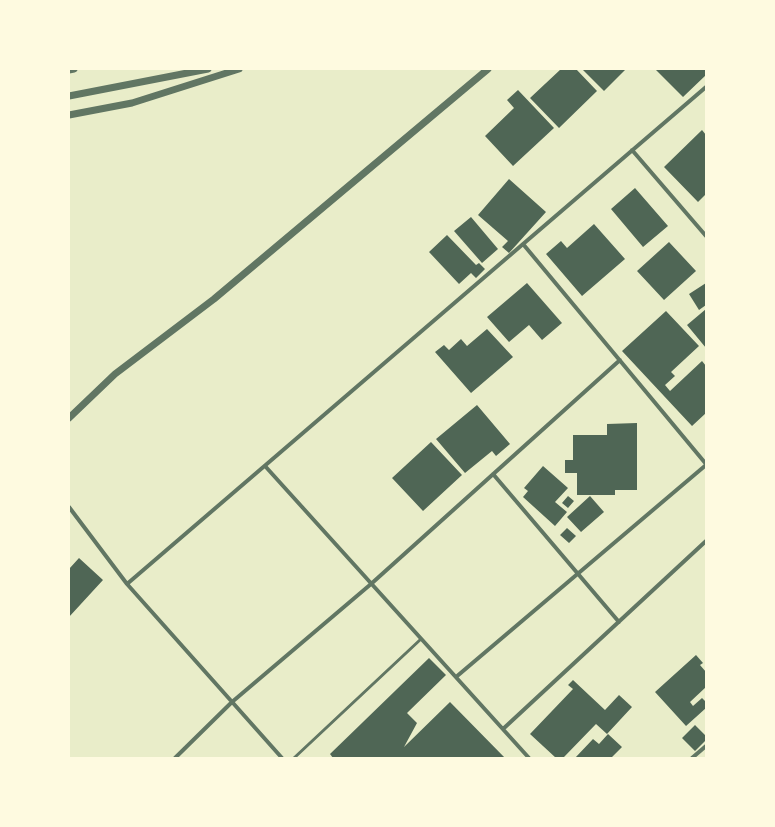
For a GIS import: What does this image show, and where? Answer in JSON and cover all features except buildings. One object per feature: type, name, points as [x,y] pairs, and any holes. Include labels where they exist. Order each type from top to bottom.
[{"type":"street","points":[[69,70],[74,69]]},
{"type":"street","points":[[69,96],[208,69]]},
{"type":"street","points":[[69,115],[132,103],[239,69]]},
{"type":"street","points":[[69,418],[115,374],[214,299],[488,69]]},
{"type":"street","points":[[127,584],[706,87]]},
{"type":"street","points":[[632,150],[706,236]]},
{"type":"street","points":[[456,677],[706,464],[523,244]]},
{"type":"street","points":[[175,758],[232,702],[371,584],[620,360]]},
{"type":"street","points":[[265,466],[529,758]]},
{"type":"street","points":[[493,474],[618,622]]},
{"type":"street","points":[[69,507],[127,584],[282,758]]},
{"type":"street","points":[[503,729],[706,541]]},
{"type":"street","points":[[692,758],[706,746]]},
{"type":"lane","points":[[294,758],[421,639]]}]
